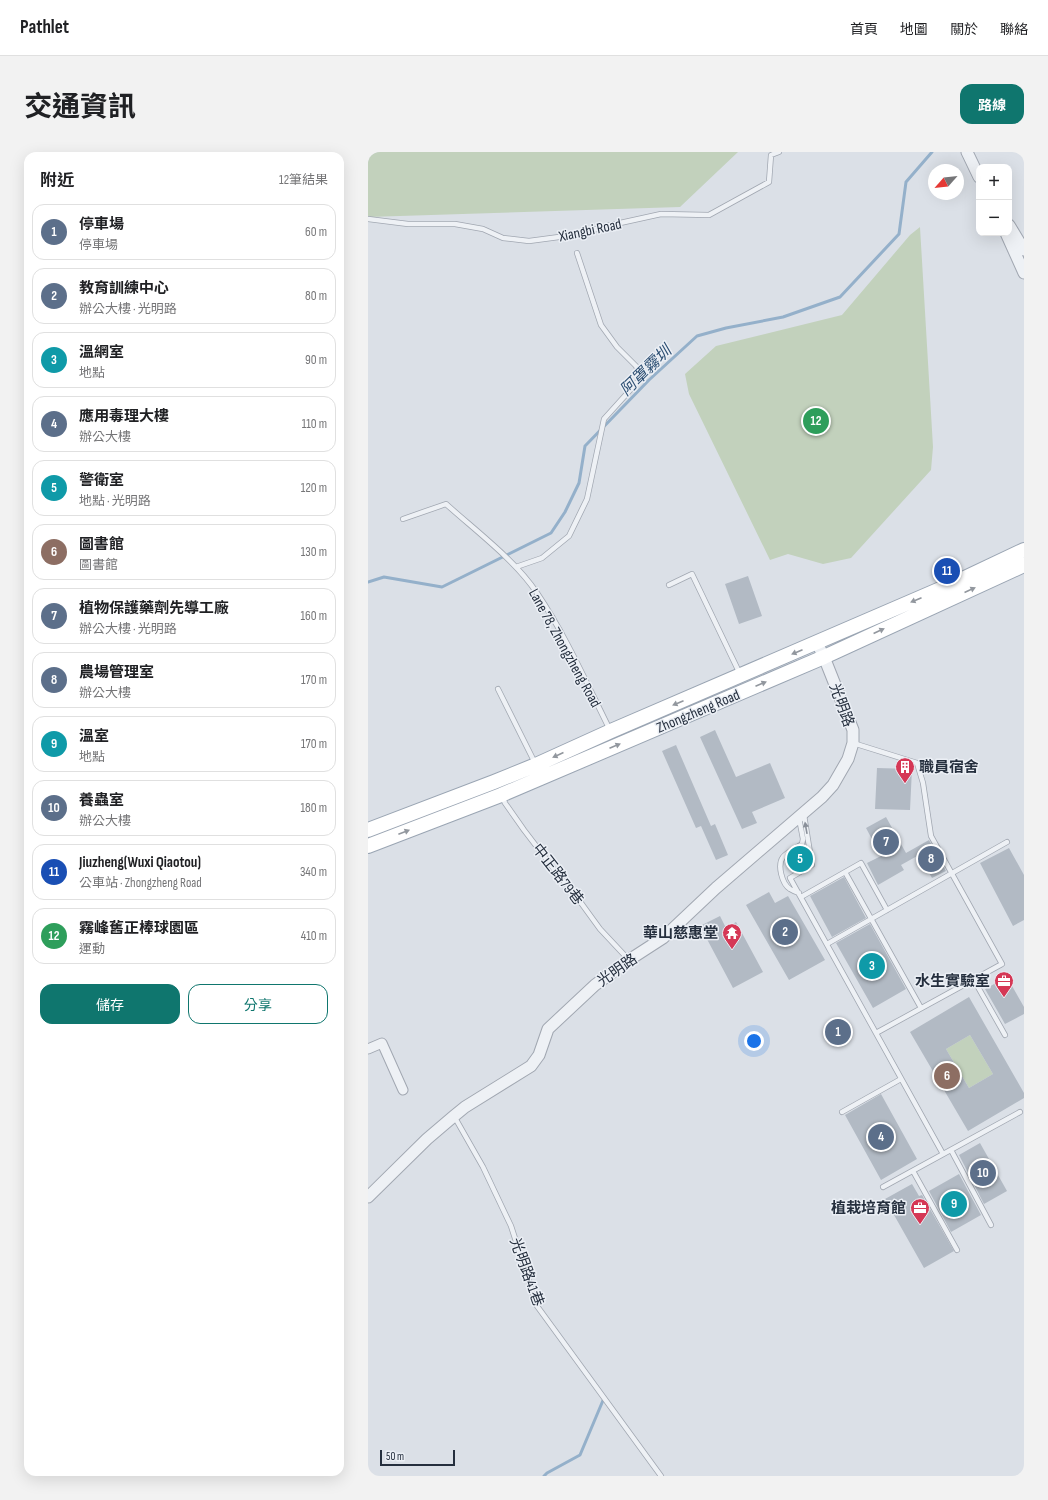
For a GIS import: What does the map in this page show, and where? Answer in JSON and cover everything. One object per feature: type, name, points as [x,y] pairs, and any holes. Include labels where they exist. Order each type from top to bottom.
[{"type":"main road","name":"Zhongzheng Road","points":[[369,827],[494,782],[536,765],[611,731],[952,584],[1024,550]]},
{"type":"main road","name":"Zhongzheng Road","points":[[368,846],[501,795],[824,657],[1024,565]]},
{"type":"street","points":[[970,156],[976,170]]},
{"type":"street","points":[[1012,230],[1024,250]]},
{"type":"street","points":[[1007,236],[1024,273]]},
{"type":"street","name":"光明路","points":[[368,1197],[426,1139],[454,1116],[531,1066],[539,1055],[548,1029],[556,1020],[594,985],[663,938],[716,888],[822,797],[833,785],[848,759],[853,744],[853,730],[817,643]]},
{"type":"street","points":[[368,1049],[382,1042],[403,1090]]},
{"type":"lane","name":"Xiangbi Road","points":[[368,220],[408,224],[455,224],[483,229],[503,238],[528,241],[574,235],[661,214],[709,215],[769,182],[771,154],[779,152]]},
{"type":"lane","points":[[516,567],[542,558],[569,536],[587,499],[604,418],[641,378],[636,366],[617,347],[601,325],[577,253]]},
{"type":"lane","name":"Lane 78, Zhongzheng Road","points":[[403,519],[446,504],[516,567],[537,592],[563,638],[611,731]]},
{"type":"lane","points":[[669,585],[692,574],[741,676]]},
{"type":"lane","points":[[498,689],[536,765]]},
{"type":"lane","points":[[853,744],[917,762],[923,783],[931,836],[1002,964],[876,1033]]},
{"type":"lane","name":"中正路79巷","points":[[494,782],[515,818],[552,868],[576,896],[600,929],[629,960]]},
{"type":"lane","points":[[800,895],[789,889],[785,884],[781,865],[783,856],[802,844],[801,815]]},
{"type":"lane","points":[[801,815],[812,865],[790,878],[943,1154]]},
{"type":"lane","points":[[827,944],[1007,842]]},
{"type":"lane","points":[[800,895],[861,863],[887,910]]},
{"type":"lane","points":[[845,872],[921,1008]]},
{"type":"lane","points":[[974,980],[1005,1035]]},
{"type":"lane","points":[[842,1112],[901,1079]]},
{"type":"lane","points":[[883,1187],[1020,1112]]},
{"type":"lane","name":"光明路41巷","points":[[454,1116],[483,1167],[511,1226],[537,1306],[661,1476]]},
{"type":"lane","points":[[951,1150],[991,1225]]},
{"type":"lane","points":[[913,1171],[957,1250]]},
{"type":"green space","points":[[368,152],[738,152],[680,207],[368,217]]},
{"type":"green space","points":[[920,227],[933,447],[931,470],[851,558],[823,564],[788,554],[770,560],[689,394],[685,374],[716,346],[842,315],[910,235]]},
{"type":"green space","points":[[970,1035],[993,1074],[969,1088],[946,1049]]},
{"type":"building","points":[[748,576],[762,616],[739,624],[725,584]]},
{"type":"building","points":[[715,730],[736,777],[770,763],[785,798],[752,812],[757,823],[742,829],[700,737]]},
{"type":"building","points":[[676,745],[711,826],[715,824],[728,855],[716,860],[701,826],[696,828],[662,751]]},
{"type":"building","name":"職員宿舍","points":[[877,768],[912,769],[910,810],[875,809]]},
{"type":"building","points":[[886,817],[906,853],[929,840],[946,871],[932,878],[919,855],[901,865],[904,870],[878,885],[867,863],[881,856],[866,828]]},
{"type":"building","points":[[1009,848],[1024,875],[1024,920],[1013,926],[980,863]]},
{"type":"building","points":[[804,852],[807,859],[796,865],[792,858]]},
{"type":"building","points":[[844,877],[866,918],[832,937],[810,896]]},
{"type":"building","points":[[769,892],[775,903],[788,896],[825,960],[789,980],[746,905]]},
{"type":"building","name":"華山慈惠堂","points":[[720,916],[726,928],[736,922],[763,972],[733,988],[700,926]]},
{"type":"building","points":[[870,924],[906,989],[873,1008],[836,943]]},
{"type":"building","name":"水生實驗室","points":[[1007,977],[1024,1007],[1024,1014],[1005,1024],[985,989]]},
{"type":"building","points":[[969,997],[1024,1093],[1024,1098],[968,1131],[910,1032]],"holes":[[[970,1035],[993,1074],[969,1088],[946,1049]]]},
{"type":"building","points":[[881,1094],[917,1159],[881,1180],[845,1115]]},
{"type":"building","points":[[980,1143],[1007,1191],[984,1204],[959,1155]]},
{"type":"building","points":[[959,1174],[981,1215],[951,1232],[929,1191]]},
{"type":"building","name":"植栽培育館","points":[[912,1184],[919,1196],[922,1195],[954,1251],[924,1268],[885,1199]]},
{"type":"waterway","name":"阿罩霧圳","points":[[368,582],[384,577],[442,587],[551,533],[565,512],[579,483],[585,446],[649,380],[697,336],[726,328],[783,317],[840,297],[899,234],[906,182],[932,152]]},
{"type":"waterway","points":[[544,1476],[580,1455],[604,1398]]},
{"type":"place","name":"霧峰舊正棒球園區","points":[[816,421]]},
{"type":"place","name":"Jiuzheng(Wuxi Qiaotou)","points":[[947,571]]},
{"type":"place","name":"職員宿舍","points":[[905,784]]},
{"type":"place","name":"植物保護藥劑先導工廠","points":[[886,842]]},
{"type":"place","name":"警衛室","points":[[800,859]]},
{"type":"place","name":"農場管理室","points":[[931,859]]},
{"type":"place","name":"教育訓練中心","points":[[785,932]]},
{"type":"place","name":"華山慈惠堂","points":[[732,950]]},
{"type":"place","name":"溫網室","points":[[872,966]]},
{"type":"place","name":"水生實驗室","points":[[1004,998]]},
{"type":"place","name":"停車場","points":[[838,1032]]},
{"type":"place","name":"圖書館","points":[[947,1076]]},
{"type":"place","name":"應用毒理大樓","points":[[881,1137]]},
{"type":"place","name":"養蟲室","points":[[983,1173]]},
{"type":"place","name":"溫室","points":[[954,1204]]},
{"type":"place","name":"植栽培育館","points":[[920,1225]]}]
